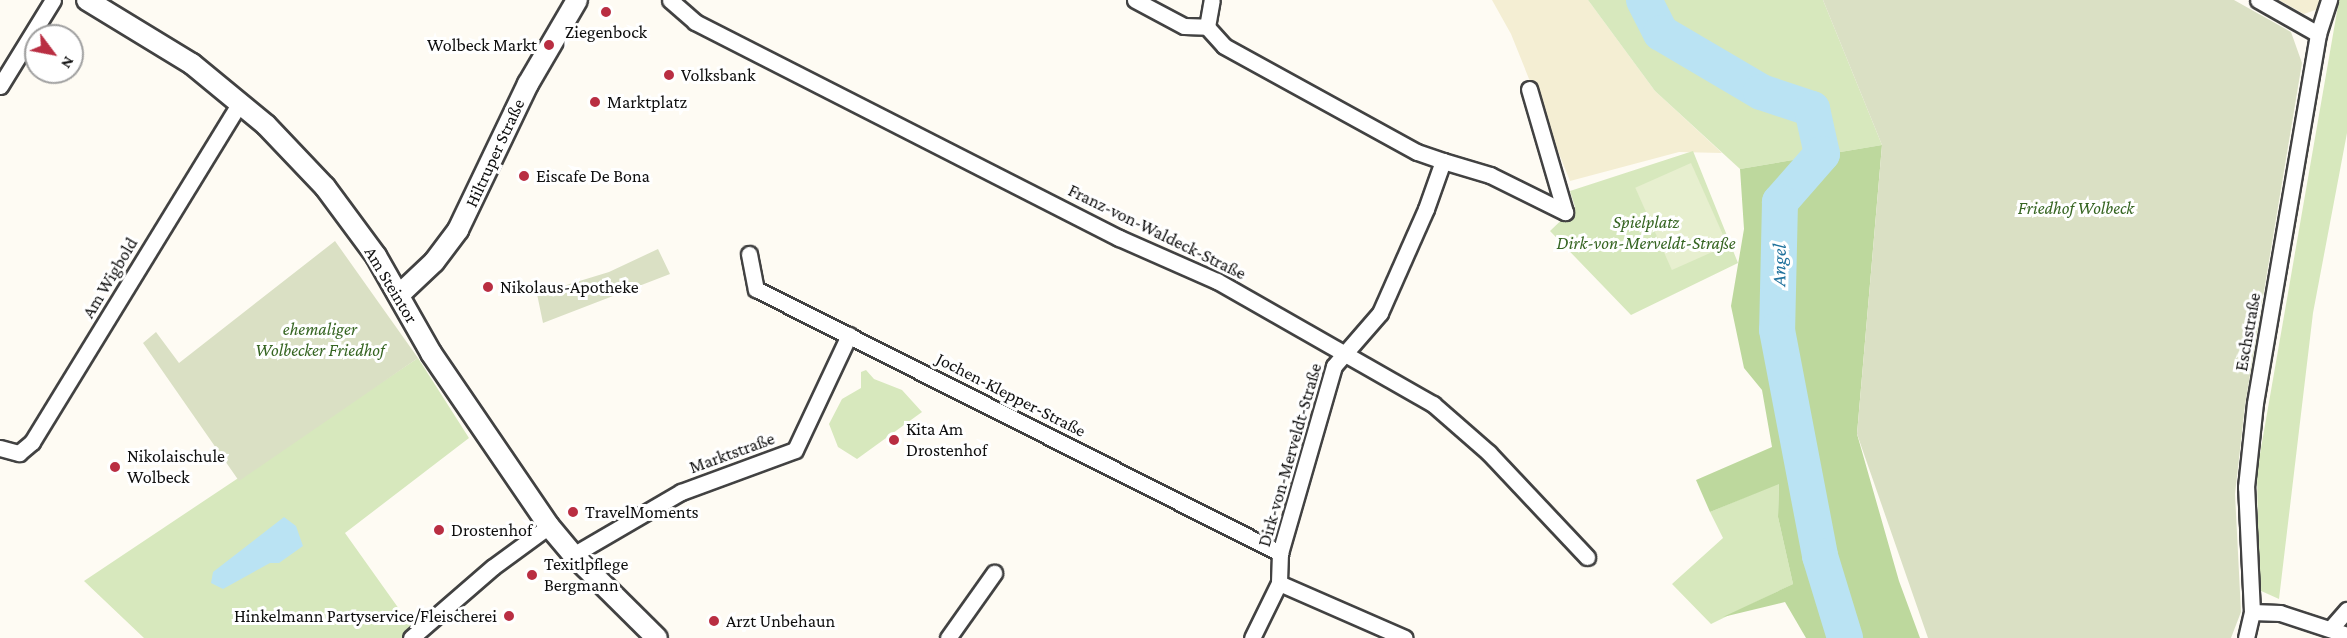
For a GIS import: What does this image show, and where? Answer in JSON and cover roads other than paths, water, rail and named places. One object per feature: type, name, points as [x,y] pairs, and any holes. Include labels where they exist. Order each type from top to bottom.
[{"type":"street","points":[[0,86],[53,0]]},
{"type":"street","name":"Am Steintor","points":[[87,0],[164,45],[240,102],[291,150],[339,203],[399,295],[431,353],[549,526],[637,632],[657,638]]},
{"type":"street","name":"Hiltruper Straße","points":[[399,295],[434,262],[458,230],[528,84],[577,0]]},
{"type":"street","name":"Franz-von-Waldeck-Straße","points":[[670,0],[704,27],[846,95],[1119,238],[1217,282],[1304,327],[1341,353],[1449,416],[1587,557]]},
{"type":"street","points":[[1135,0],[1184,26],[1207,27]]},
{"type":"street","points":[[1212,0],[1207,27],[1212,37],[1224,46],[1417,152],[1490,175],[1565,212],[1529,89]]},
{"type":"street","points":[[2258,0],[2318,34]]},
{"type":"street","name":"Eschstraße","points":[[2246,638],[2252,612],[2246,487],[2255,403],[2318,34],[2329,0]]},
{"type":"street","name":"Am Wigbold","points":[[0,448],[19,453],[32,442],[240,102]]},
{"type":"street","name":"Dirk-von-Merveldt-Straße","points":[[1251,638],[1279,583],[1280,553],[1334,366],[1341,353],[1380,313],[1426,209],[1443,161]]},
{"type":"street","name":"Jochen-Klepper-Straße","points":[[749,255],[756,289],[1280,553]]},
{"type":"street","name":"Marktstraße","points":[[573,555],[681,492],[795,450],[849,335]]},
{"type":"street","points":[[411,638],[493,567],[549,526]]},
{"type":"street","points":[[948,638],[994,573]]},
{"type":"street","points":[[1279,583],[1406,638]]},
{"type":"street","points":[[2332,627],[2347,610]]},
{"type":"street","points":[[2252,612],[2280,613],[2315,627],[2332,627],[2347,635]]},
{"type":"water","points":[[284,517],[296,526],[303,546],[279,563],[270,563],[223,589],[211,583],[213,572]]},
{"type":"waterway","name":"Angel","points":[[1644,0],[1661,33],[1761,92],[1812,109],[1822,154],[1780,202],[1777,330],[1820,556],[1845,638]]},
{"type":"place","name":"Ziegenbock","points":[[606,12]]},
{"type":"place","name":"Wolbeck Markt","points":[[549,45]]},
{"type":"place","name":"Volksbank","points":[[669,75]]},
{"type":"place","name":"Marktplatz","points":[[595,102]]},
{"type":"place","name":"Eiscafe De Bona","points":[[524,176]]},
{"type":"place","name":"Nikolaus-Apotheke","points":[[488,287]]},
{"type":"place","name":"Kita Am Drostenhof","points":[[894,440]]},
{"type":"place","name":"Nikolaischule Wolbeck","points":[[115,467]]},
{"type":"place","name":"TravelMoments","points":[[573,512]]},
{"type":"place","name":"Drostenhof","points":[[439,530]]},
{"type":"place","name":"Texitlpflege Bergmann","points":[[532,575]]},
{"type":"place","name":"Hinkelmann Partyservice/Fleischerei","points":[[509,616]]},
{"type":"place","name":"Arzt Unbehaun","points":[[714,621]]},
{"type":"park label","name":"Friedhof Wolbeck","points":[[2076,208]]},
{"type":"park label","name":"Spielplatz Dirk-von-Merveldt-Straße","points":[[1646,233]]},
{"type":"park label","name":"ehemaliger Wolbecker Friedhof","points":[[320,340]]}]
